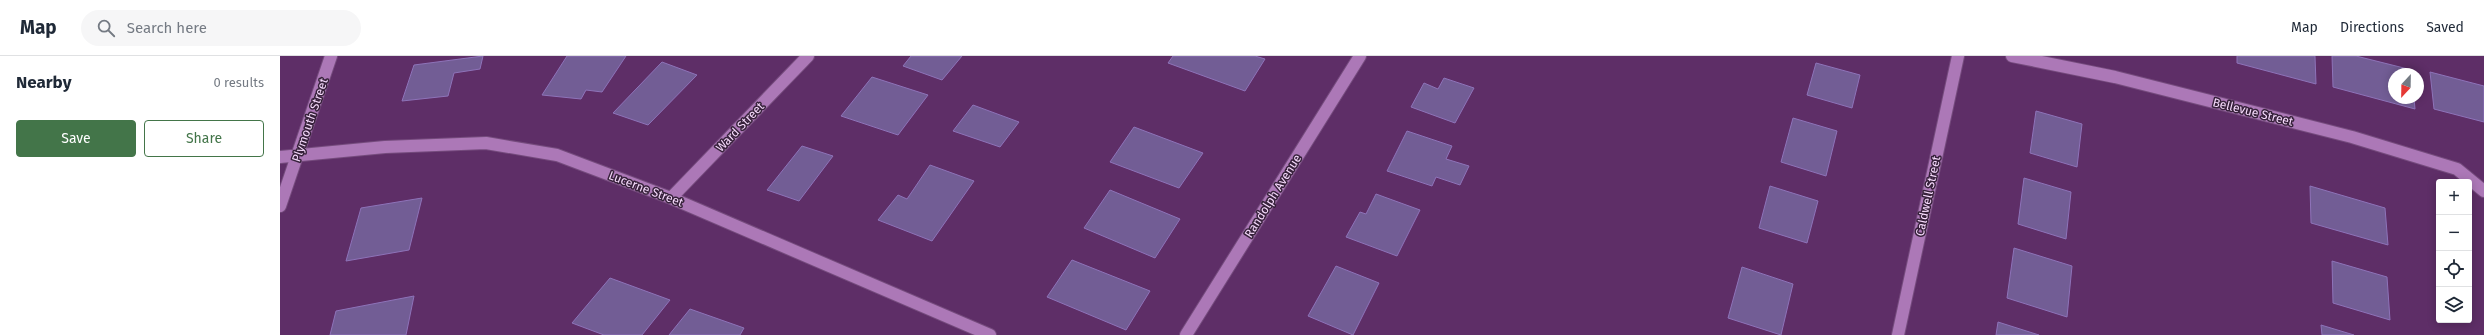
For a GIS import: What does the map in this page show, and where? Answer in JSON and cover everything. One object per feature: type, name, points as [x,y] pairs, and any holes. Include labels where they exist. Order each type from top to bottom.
[{"type":"street","name":"Plymouth Street","points":[[280,206],[331,56]]},
{"type":"street","name":"Ward Street","points":[[672,198],[808,56]]},
{"type":"street","name":"Randolph Avenue","points":[[1186,335],[1360,56]]},
{"type":"street","name":"Caldwell Street","points":[[1898,335],[1958,56]]},
{"type":"street","name":"Bellevue Street","points":[[2012,56],[2115,78],[2352,136],[2457,169],[2484,191]]},
{"type":"street","name":"Lucerne Street","points":[[280,157],[385,147],[486,143],[557,155],[672,198],[990,335]]},
{"type":"building","points":[[483,56],[480,69],[454,73],[448,96],[402,101],[414,65]]},
{"type":"building","points":[[567,56],[626,56],[602,92],[586,90],[581,99],[542,95]]},
{"type":"building","points":[[911,56],[962,56],[942,80],[903,66]]},
{"type":"building","points":[[1173,56],[1255,56],[1265,59],[1245,91],[1168,63]]},
{"type":"building","points":[[2237,56],[2315,56],[2316,84],[2237,63]]},
{"type":"building","points":[[2332,56],[2356,56],[2404,68],[2388,68],[2388,102],[2333,87]]},
{"type":"building","points":[[662,62],[697,75],[648,125],[613,113]]},
{"type":"building","points":[[1816,63],[1860,75],[1852,108],[1807,95]]},
{"type":"building","points":[[2430,72],[2484,86],[2484,122],[2434,109]]},
{"type":"building","points":[[872,77],[928,95],[898,135],[841,116]]},
{"type":"building","points":[[1444,78],[1474,88],[1455,123],[1411,107],[1424,83],[1438,89]]},
{"type":"building","points":[[2396,104],[2415,104],[2415,109]]},
{"type":"building","points":[[973,105],[1019,122],[1000,147],[953,131]]},
{"type":"building","points":[[2036,111],[2082,124],[2077,167],[2030,153]]},
{"type":"building","points":[[1793,118],[1837,131],[1826,176],[1781,162]]},
{"type":"building","points":[[1134,127],[1203,153],[1179,188],[1110,162]]},
{"type":"building","points":[[1407,131],[1452,146],[1446,159],[1469,166],[1460,185],[1436,177],[1432,186],[1387,171]]},
{"type":"building","points":[[802,146],[833,156],[799,201],[767,190]]},
{"type":"building","points":[[930,165],[974,181],[932,241],[878,220],[898,195],[907,199]]},
{"type":"building","points":[[2024,178],[2071,192],[2066,239],[2018,224]]},
{"type":"building","points":[[1770,186],[1818,201],[1807,243],[1759,228]]},
{"type":"building","points":[[2310,186],[2385,208],[2388,245],[2311,223]]},
{"type":"building","points":[[1110,190],[1180,219],[1155,258],[1084,228]]},
{"type":"building","points":[[1376,194],[1420,210],[1397,256],[1346,237],[1360,212],[1366,214]]},
{"type":"building","points":[[422,198],[409,250],[346,261],[361,208]]},
{"type":"building","points":[[2014,248],[2072,266],[2067,317],[2007,298]]},
{"type":"building","points":[[1072,260],[1150,291],[1126,330],[1047,297]]},
{"type":"building","points":[[2332,261],[2387,277],[2390,320],[2333,303]]},
{"type":"building","points":[[1336,266],[1379,283],[1353,335],[1308,316]]},
{"type":"building","points":[[1742,267],[1793,284],[1781,335],[1728,318]]},
{"type":"building","points":[[610,278],[670,300],[642,335],[604,335],[572,323]]},
{"type":"building","points":[[414,296],[406,335],[330,335],[336,311]]},
{"type":"building","points":[[690,309],[744,328],[740,335],[669,335]]},
{"type":"building","points":[[1998,322],[2039,335],[1996,335]]},
{"type":"building","points":[[2321,325],[2354,335],[2322,335]]}]
